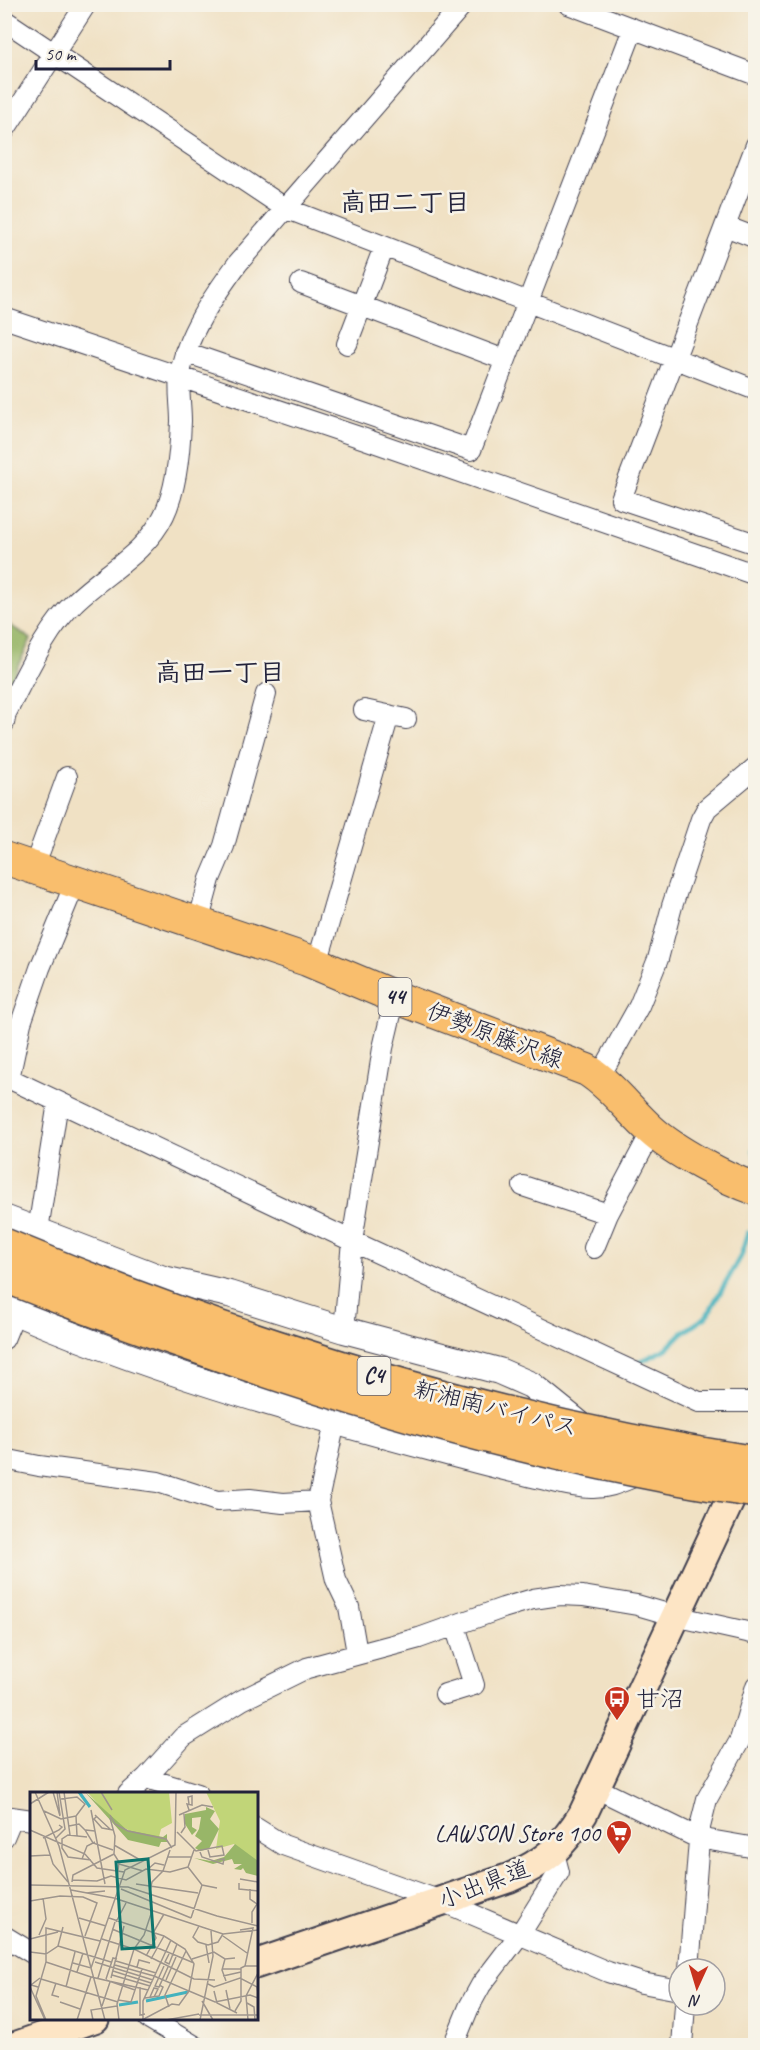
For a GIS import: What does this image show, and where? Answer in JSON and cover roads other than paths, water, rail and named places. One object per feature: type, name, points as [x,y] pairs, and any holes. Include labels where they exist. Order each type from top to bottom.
[{"type":"highway","name":"新湘南バイパス","points":[[4,1245],[115,1290],[265,1342],[371,1375],[543,1421],[671,1448],[752,1471]]},
{"type":"highway","name":"新湘南バイパス","points":[[4,1275],[266,1372],[416,1417],[596,1462],[752,1471]]},
{"type":"main road","name":"伊勢原藤沢線","points":[[4,858],[317,964],[395,998],[587,1070],[599,1078],[652,1131],[735,1182],[756,1189]]},
{"type":"main road","name":"小出県道","points":[[258,1963],[509,1878],[533,1867],[554,1853],[569,1837],[584,1814],[675,1616],[752,1471]]},
{"type":"main road","points":[[16,2046],[91,2020]]},
{"type":"street","points":[[4,131],[86,4]]},
{"type":"street","points":[[4,723],[6,713],[48,636],[75,601],[123,563],[156,529],[164,515],[175,478],[181,424],[180,376],[185,352],[218,291],[238,262],[463,4]]},
{"type":"street","points":[[568,4],[756,75]]},
{"type":"street","points":[[4,20],[285,208],[756,390]]},
{"type":"street","points":[[185,352],[471,450],[633,29]]},
{"type":"street","points":[[756,145],[621,499],[756,544]]},
{"type":"street","points":[[725,226],[756,238]]},
{"type":"street","points":[[347,344],[384,247]]},
{"type":"street","points":[[301,283],[505,360]]},
{"type":"street","points":[[8,323],[180,376],[756,575]]},
{"type":"street","points":[[198,923],[210,879],[224,846],[266,694]]},
{"type":"street","points":[[317,964],[397,717],[364,710]]},
{"type":"street","points":[[599,1078],[639,1006],[658,959],[672,906],[701,819],[707,808],[756,767]]},
{"type":"street","points":[[34,867],[68,777]]},
{"type":"street","points":[[76,881],[40,968],[21,1023],[7,1077],[699,1402],[756,1402]]},
{"type":"street","points":[[344,1330],[352,1241],[383,1048],[395,998]]},
{"type":"street","points":[[4,1339],[11,1310],[39,1232],[58,1102]]},
{"type":"street","points":[[594,1248],[608,1214],[652,1131]]},
{"type":"street","points":[[522,1186],[608,1214]]},
{"type":"street","points":[[4,1218],[163,1279],[229,1294],[344,1330],[499,1371],[531,1385],[584,1427],[620,1443],[752,1471]]},
{"type":"street","points":[[11,1310],[147,1363],[229,1391],[335,1422],[568,1482],[592,1485],[612,1484],[632,1473],[652,1468],[752,1471]]},
{"type":"street","points":[[335,1422],[318,1501],[336,1580],[349,1607],[357,1653]]},
{"type":"street","points":[[4,1459],[158,1482],[217,1501],[250,1499],[283,1503],[318,1501]]},
{"type":"street","points":[[130,1792],[183,1737],[242,1700],[307,1668],[419,1638],[533,1599],[561,1595],[583,1596],[637,1605],[756,1634]]},
{"type":"street","points":[[445,1694],[474,1685],[455,1626]]},
{"type":"street","points":[[689,1957],[698,1838],[707,1800],[740,1740],[756,1686]]},
{"type":"street","points":[[146,1778],[194,1792]]},
{"type":"street","points":[[596,1788],[698,1838],[756,1848]]},
{"type":"street","points":[[4,1837],[16,1818]]},
{"type":"street","points":[[258,1829],[283,1845],[441,1901],[608,1972],[642,1983],[667,1988]]},
{"type":"street","points":[[453,2046],[469,2007],[481,1986],[520,1934],[559,1872],[554,1853]]},
{"type":"street","points":[[4,1936],[30,1952]]},
{"type":"street","points":[[682,2046],[684,2017]]},
{"type":"street","points":[[150,2020],[195,2046]]},
{"type":"waterway","points":[[756,1144],[754,1150],[756,1158]]},
{"type":"waterway","points":[[640,1362],[666,1349],[682,1333],[706,1317],[741,1256],[748,1233]]},
{"type":"place","name":"甘沼","points":[[617,1722]]},
{"type":"place","name":"LAWSON Store 100","points":[[619,1856]]},
{"type":"district","name":"高田二丁目","points":[[405,202]]},
{"type":"district","name":"高田一丁目","points":[[220,672]]}]
